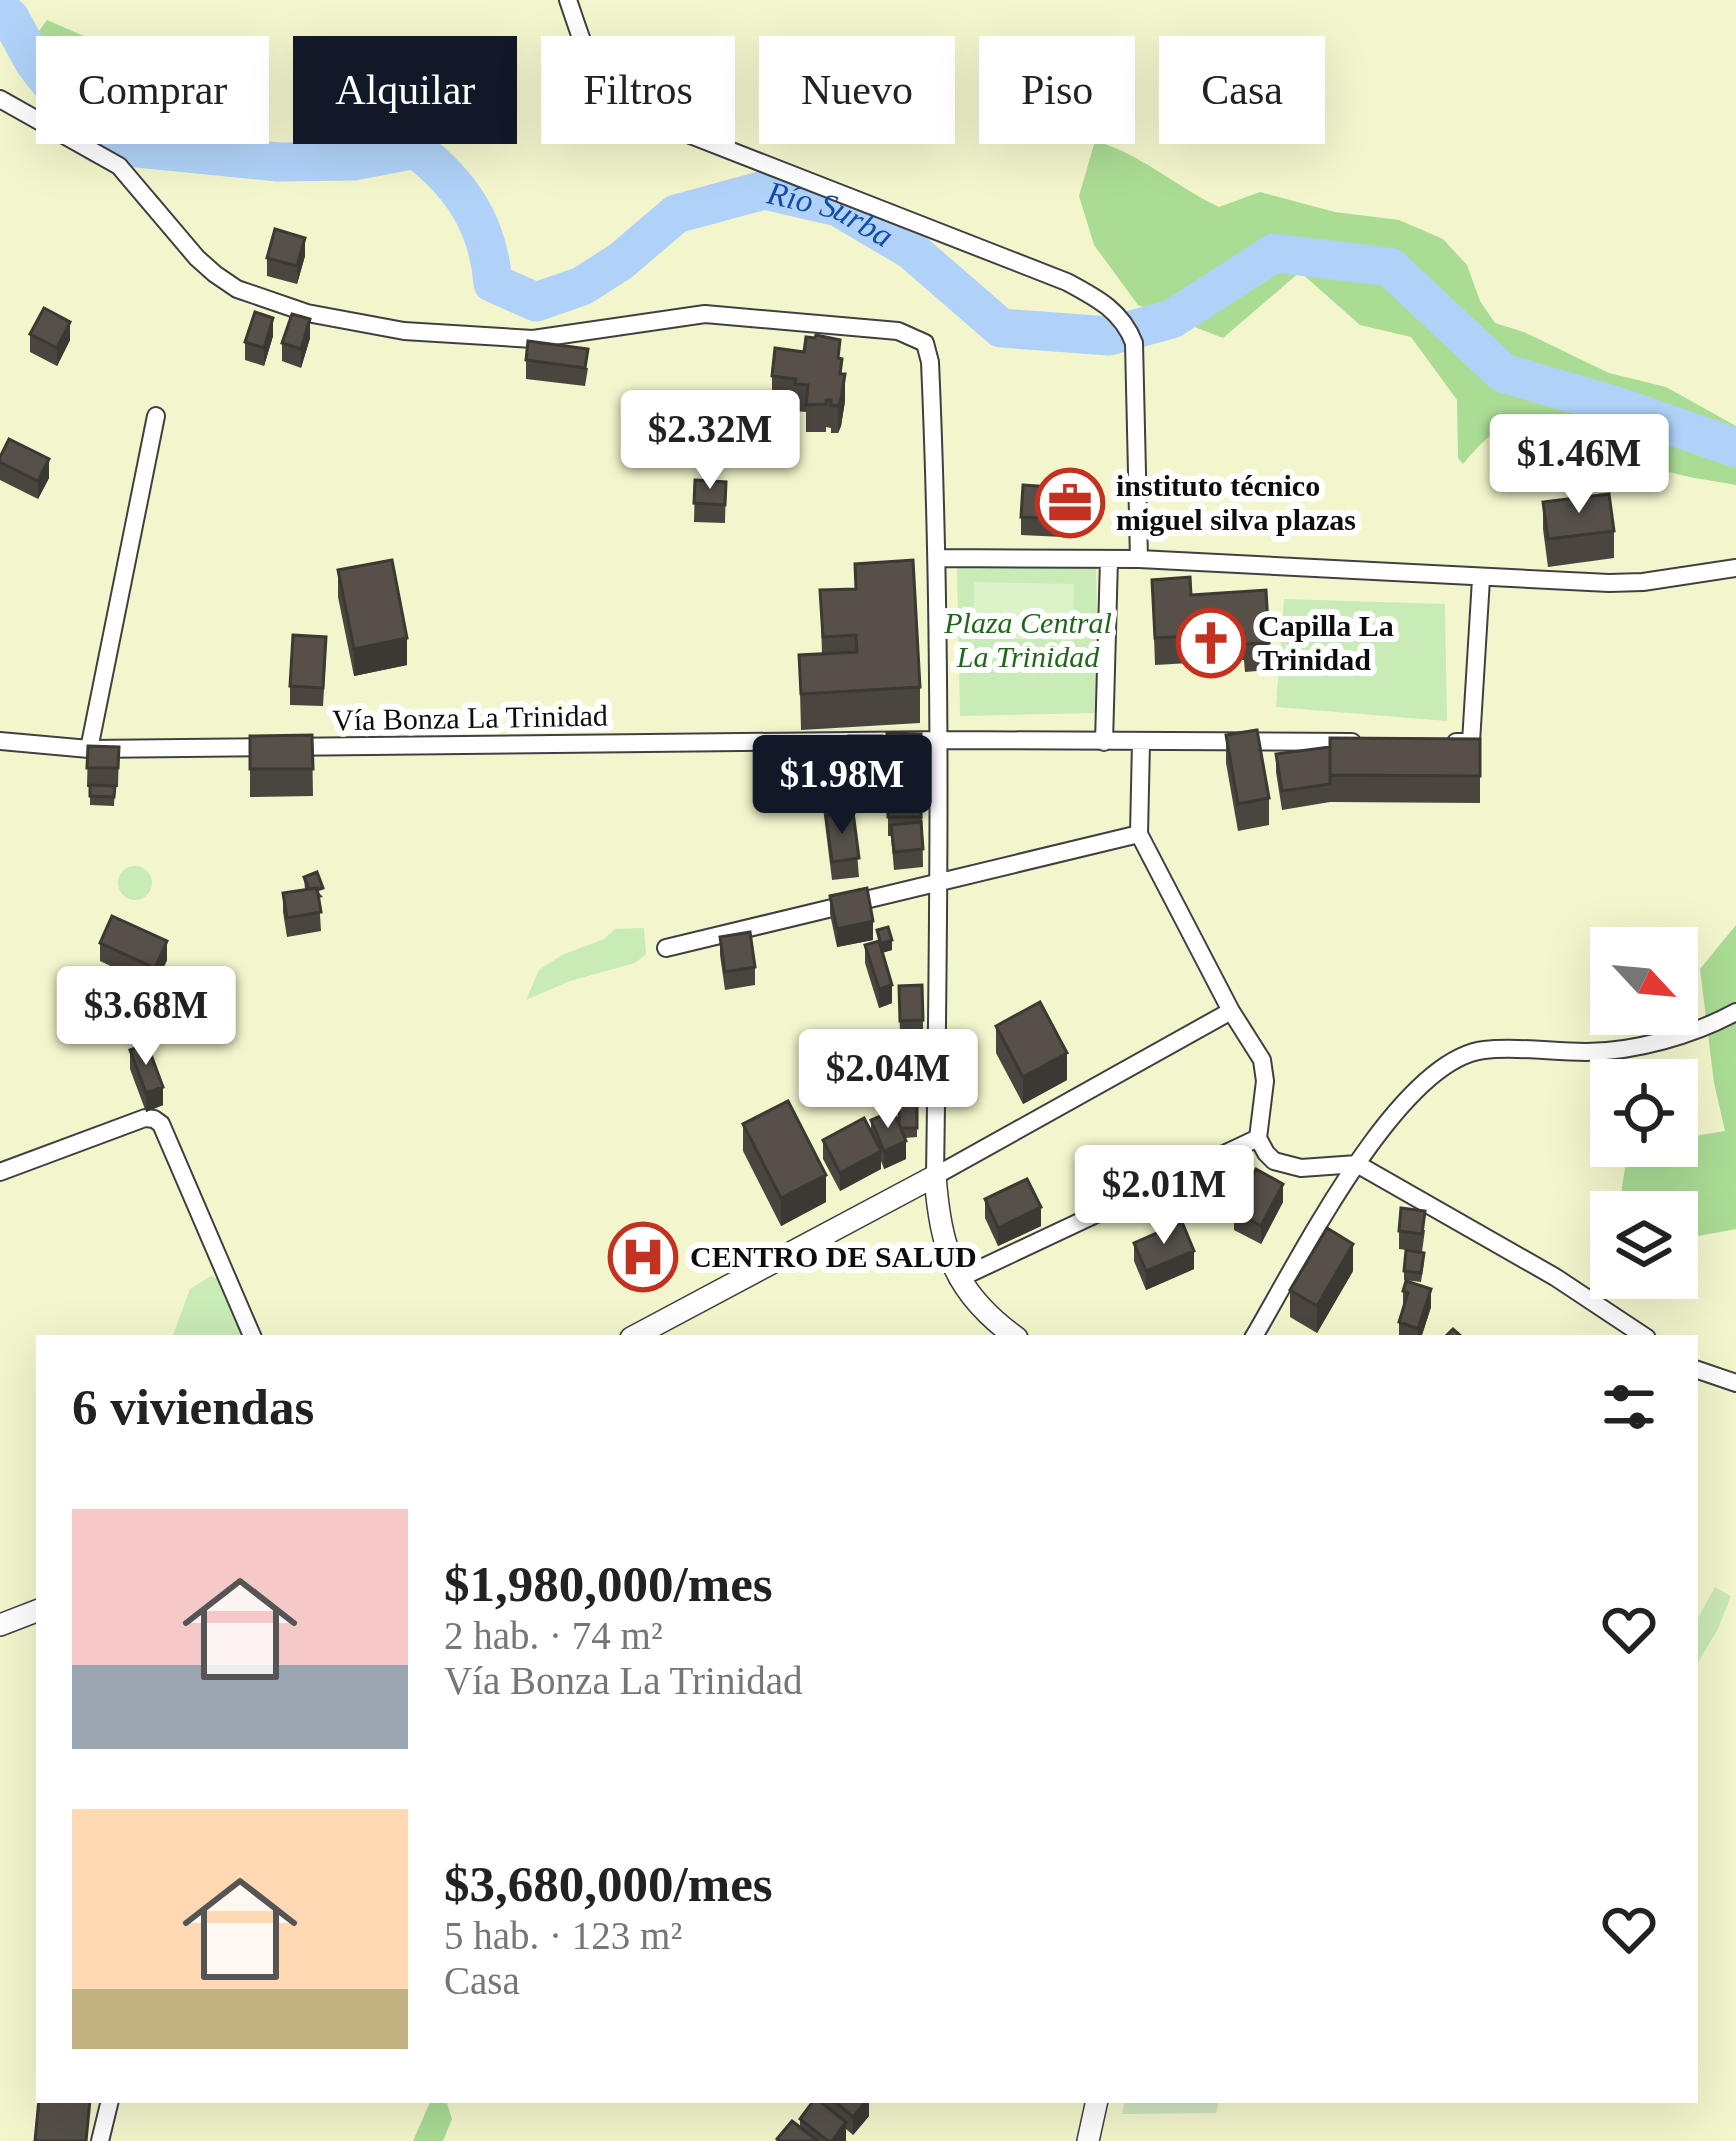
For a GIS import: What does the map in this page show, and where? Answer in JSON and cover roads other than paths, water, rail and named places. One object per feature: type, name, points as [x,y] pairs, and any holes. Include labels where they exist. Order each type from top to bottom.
[{"type":"street","points":[[568,0],[591,65],[616,98],[652,120],[1067,282],[1101,299],[1126,323],[1134,343],[1139,560]]},
{"type":"street","points":[[0,99],[119,166],[215,274],[237,289],[307,313],[404,331],[533,339],[705,314],[913,334],[925,343],[938,558],[941,740],[935,1176],[940,1231],[958,1279],[991,1320],[1013,1335]]},
{"type":"street","points":[[88,748],[156,416]]},
{"type":"street","points":[[938,558],[1139,560],[1481,579],[1643,582],[1736,568]]},
{"type":"street","points":[[1104,742],[1109,559]]},
{"type":"street","points":[[1448,742],[1471,742],[1481,579]]},
{"type":"street","name":"Vía Bonza La Trinidad","points":[[0,741],[88,748],[941,740],[1377,742]]},
{"type":"street","points":[[1141,742],[1139,834],[1265,1071],[1258,1138],[1266,1154],[1286,1166],[1357,1164],[1555,1277],[1642,1335]]},
{"type":"street","points":[[666,948],[1139,834]]},
{"type":"street","points":[[637,1335],[1231,1011]]},
{"type":"street","points":[[1255,1335],[1357,1164],[1410,1095],[1469,1052],[1615,1050],[1715,1023],[1736,1012]]},
{"type":"street","points":[[0,1172],[145,1118],[154,1119],[161,1124],[253,1335]]},
{"type":"street","points":[[958,1279],[1258,1138]]},
{"type":"street","points":[[1698,1370],[1736,1383]]},
{"type":"street","points":[[0,1625],[36,1611]]},
{"type":"street","points":[[100,2141],[109,2103]]},
{"type":"street","points":[[1088,2141],[1096,2103]]},
{"type":"waterway","name":"Río Surba","points":[[0,10],[98,144],[278,162],[353,161],[416,149],[447,177],[470,207],[485,242],[493,283],[536,302],[582,286],[621,261],[676,214],[764,190],[838,207],[911,250],[1001,328],[1109,336],[1172,319],[1274,253],[1390,267],[1503,373],[1736,448]]},
{"type":"place","name":"instituto técnico miguel silva plazas","points":[[1070,503]]},
{"type":"place","name":"Capilla La Trinidad","points":[[1211,643]]},
{"type":"place","name":"CENTRO DE SALUD","points":[[643,1257]]},
{"type":"park label","name":"Plaza Central La Trinidad","points":[[1028,640]]}]
